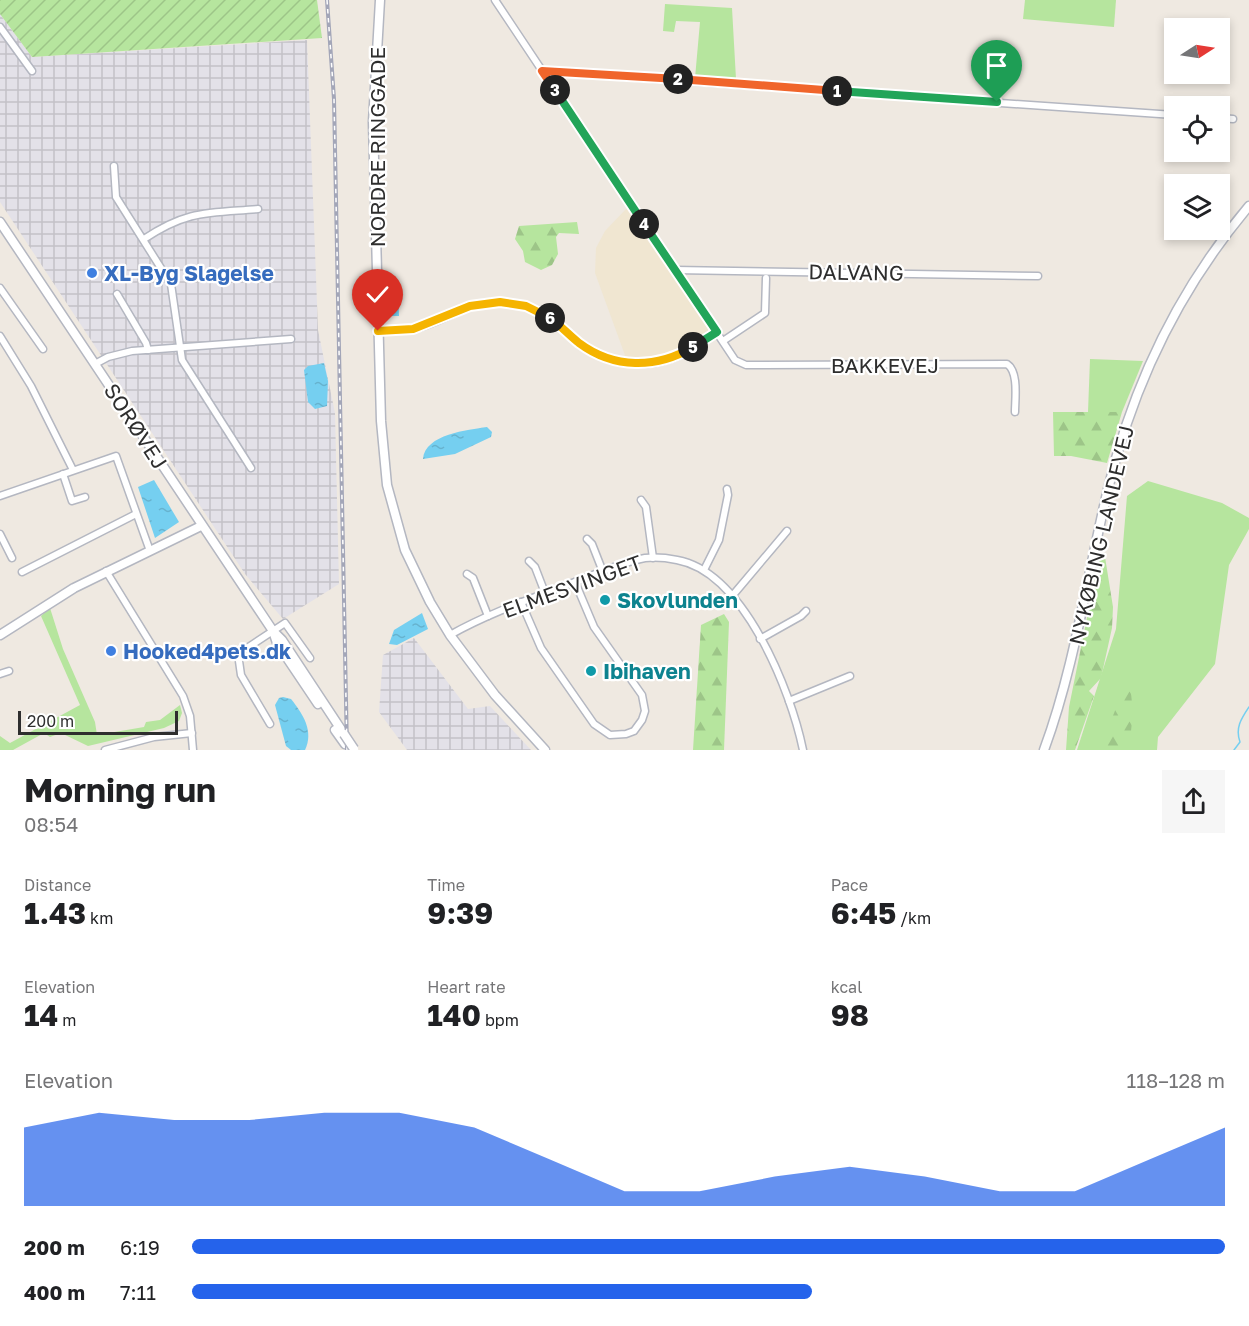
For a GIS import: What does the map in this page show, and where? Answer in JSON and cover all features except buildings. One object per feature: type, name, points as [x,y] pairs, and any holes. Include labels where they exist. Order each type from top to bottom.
[{"type":"street","name":"NORDRE RINGGADE","points":[[380,0],[373,99],[378,331],[383,458],[392,506],[414,570],[450,635],[495,694],[545,750]]},
{"type":"street","name":"BAKKEVEJ","points":[[495,0],[735,360],[746,365],[1007,364],[1012,367],[1014,375],[1015,412]]},
{"type":"street","points":[[0,27],[32,71]]},
{"type":"street","points":[[542,71],[1164,114]]},
{"type":"street","points":[[114,166],[116,197],[171,284],[178,348],[187,371],[251,468]]},
{"type":"street","name":"NYKØBING LANDEVEJ","points":[[1044,750],[1064,690],[1108,488],[1136,396],[1165,331],[1190,286],[1249,206]]},
{"type":"street","points":[[144,239],[165,225],[187,216],[258,209]]},
{"type":"street","name":"SORØVEJ","points":[[0,222],[201,526],[345,734],[351,748]]},
{"type":"street","name":"DALVANG","points":[[675,270],[1038,276]]},
{"type":"street","points":[[723,341],[765,313],[766,278]]},
{"type":"street","points":[[0,288],[43,349]]},
{"type":"street","points":[[117,294],[148,350]]},
{"type":"street","points":[[378,331],[420,327],[470,306],[500,302],[515,303],[552,320],[596,354],[614,361],[632,363],[672,359],[717,332]]},
{"type":"street","points":[[0,336],[31,386],[73,470]]},
{"type":"street","points":[[95,364],[118,354],[148,350],[291,339]]},
{"type":"street","points":[[0,495],[116,456],[150,551]]},
{"type":"street","points":[[63,474],[72,501],[85,496]]},
{"type":"street","points":[[704,570],[719,540],[728,495],[727,489]]},
{"type":"street","points":[[641,500],[646,507],[653,558]]},
{"type":"street","points":[[22,572],[136,514]]},
{"type":"street","points":[[0,634],[46,604],[106,571],[201,526]]},
{"type":"street","points":[[733,595],[787,531]]},
{"type":"street","points":[[0,534],[12,558]]},
{"type":"street","points":[[587,539],[592,544],[603,572]]},
{"type":"street","name":"ELMESVINGET","points":[[450,635],[521,602],[632,561],[653,558],[680,560],[704,570],[733,595],[760,639],[789,701],[803,750]]},
{"type":"street","points":[[529,561],[535,567],[545,593]]},
{"type":"street","points":[[106,571],[183,696],[190,716],[193,750]]},
{"type":"street","points":[[467,574],[473,578],[488,616]]},
{"type":"street","points":[[521,602],[541,648],[594,724],[610,735],[634,731],[642,720],[645,710],[642,694],[594,627],[575,582]]},
{"type":"street","points":[[760,639],[801,616],[806,610]]},
{"type":"street","points":[[270,724],[241,675],[238,654],[285,623],[310,658]]},
{"type":"street","name":"SORØVEJ","points":[[273,631],[277,643],[351,748]]},
{"type":"street","points":[[0,674],[9,671]]},
{"type":"street","points":[[789,701],[850,676]]},
{"type":"street","points":[[105,750],[147,738],[192,733]]},
{"type":"shaded area","points":[[0,14],[32,57],[307,40],[318,330],[335,413],[339,584],[283,619],[245,574],[0,202]]},
{"type":"shaded area","points":[[627,208],[710,330],[671,355],[648,359],[626,358],[595,273],[596,248],[605,231]]},
{"type":"shaded area","points":[[414,638],[468,709],[490,706],[531,750],[407,750],[379,712],[383,655]]},
{"type":"green space","points":[[0,0],[317,0],[322,38],[32,57],[0,14]]},
{"type":"green space","points":[[1025,0],[1116,0],[1114,27],[1023,19]]},
{"type":"green space","points":[[665,4],[732,8],[736,79],[695,78],[700,22],[676,21],[674,32],[663,31]]},
{"type":"green space","points":[[577,222],[579,234],[559,233],[556,237],[558,254],[552,265],[541,270],[525,262],[523,251],[515,239],[519,226]]},
{"type":"green space","points":[[1090,359],[1143,361],[1122,412],[1088,412]]},
{"type":"green space","points":[[1053,412],[1122,412],[1107,463],[1071,456],[1054,456]]},
{"type":"green space","points":[[1148,481],[1222,503],[1249,518],[1249,529],[1229,565],[1215,664],[1158,737],[1157,750],[1077,750],[1116,629],[1127,496]]},
{"type":"green space","points":[[1105,557],[1113,607],[1112,628],[1101,678],[1089,691],[1094,696],[1075,750],[1066,750],[1069,707],[1099,558]]},
{"type":"green space","points":[[50,608],[63,649],[95,722],[97,735],[144,727],[146,722],[160,720],[180,705],[182,713],[179,721],[164,728],[88,746],[61,733],[50,737],[44,733],[13,750],[0,750],[0,736],[10,743],[80,705],[41,616]]},
{"type":"green space","points":[[724,614],[729,622],[724,750],[693,750],[701,625]]},
{"type":"green space","points":[[1130,684],[1133,712],[1129,750],[1106,750],[1108,728],[1125,686]]},
{"type":"water","points":[[386,284],[398,286],[399,316],[385,316],[384,287]]},
{"type":"water","points":[[324,363],[328,381],[327,406],[315,409],[308,402],[304,370],[308,366]]},
{"type":"water","points":[[487,427],[492,432],[491,437],[455,454],[423,459],[431,444],[439,439],[459,432]]},
{"type":"water","points":[[154,480],[179,522],[155,538],[138,487]]},
{"type":"water","points":[[422,613],[428,629],[397,645],[389,644],[394,630]]},
{"type":"water","points":[[279,698],[291,699],[306,723],[308,736],[305,750],[291,750],[286,746],[275,705]]},
{"type":"waterway","points":[[1234,750],[1240,742],[1238,732],[1240,724],[1249,707]]},
{"type":"railway","points":[[327,0],[334,99],[347,750]]},
{"type":"place","name":"XL-Byg Slagelse","points":[[92,273]]},
{"type":"place","name":"Skovlunden","points":[[605,600]]},
{"type":"place","name":"Hooked4pets.dk","points":[[111,651]]},
{"type":"place","name":"Ibihaven","points":[[591,671]]},
{"type":"route","points":[[378,331],[413,329],[428,325],[470,306],[484,303],[515,303],[540,312],[596,354],[614,361],[632,363],[672,359],[717,332],[542,71],[997,102]]}]
